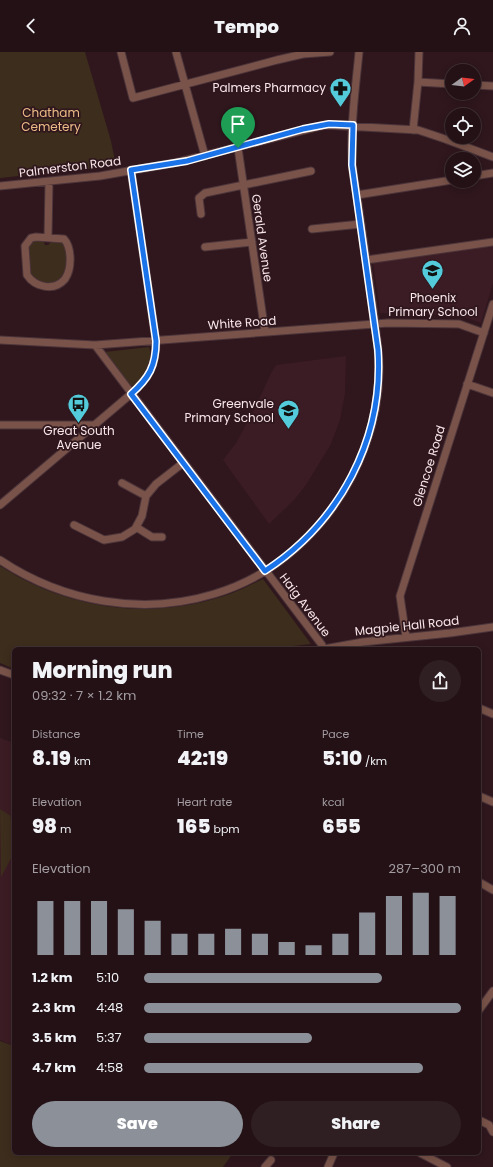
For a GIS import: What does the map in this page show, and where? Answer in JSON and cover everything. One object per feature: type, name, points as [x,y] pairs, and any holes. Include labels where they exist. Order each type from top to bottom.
[{"type":"street","points":[[121,52],[133,98],[185,85],[276,56],[330,52]]},
{"type":"street","points":[[176,52],[205,156]]},
{"type":"street","points":[[0,560],[20,573],[58,589],[88,598],[126,604],[159,604],[191,600],[233,588],[280,561],[315,529],[337,502],[352,477],[365,445],[377,393],[379,369],[375,324],[351,156],[359,52]]},
{"type":"street","points":[[413,130],[418,82],[419,52]]},
{"type":"street","points":[[418,82],[445,84]]},
{"type":"street","points":[[481,85],[493,86]]},
{"type":"street","name":"Palmerston Road","points":[[0,186],[49,182],[174,164],[238,148],[314,126],[353,125],[413,130],[441,137],[493,157]]},
{"type":"street","name":"Gerald Avenue","points":[[238,148],[265,332]]},
{"type":"street","points":[[0,505],[131,394],[141,385],[151,372],[156,354],[156,341],[131,170]]},
{"type":"street","points":[[201,214],[199,198],[205,193],[311,170]]},
{"type":"street","points":[[481,175],[493,173]]},
{"type":"street","points":[[357,195],[445,181]]},
{"type":"street","points":[[48,237],[49,182]]},
{"type":"street","points":[[312,229],[361,224]]},
{"type":"street","points":[[48,237],[64,239],[70,250],[69,270],[65,279],[48,287],[34,283],[29,279],[25,270],[26,242],[31,238],[48,237]]},
{"type":"street","points":[[205,247],[252,242]]},
{"type":"street","points":[[366,260],[493,242]]},
{"type":"street","name":"Glencoe Road","points":[[406,637],[400,596],[493,304]]},
{"type":"street","name":"White Road","points":[[0,340],[95,345],[375,324],[454,324],[484,333]]},
{"type":"street","name":"Haig Avenue","points":[[95,345],[322,647]]},
{"type":"street","points":[[467,384],[493,393]]},
{"type":"street","points":[[0,425],[94,425]]},
{"type":"street","points":[[74,525],[104,540],[122,537],[136,527],[142,516],[146,496],[156,484],[183,463]]},
{"type":"street","points":[[122,483],[146,496]]},
{"type":"street","points":[[136,527],[152,536],[162,537]]},
{"type":"street","name":"Magpie Hall Road","points":[[347,647],[406,637],[450,633],[493,626]]},
{"type":"street","points":[[0,670],[12,674]]},
{"type":"street","points":[[481,709],[493,714]]},
{"type":"street","points":[[481,797],[493,802]]},
{"type":"street","points":[[481,884],[493,890]]},
{"type":"street","points":[[481,1007],[493,991]]},
{"type":"street","points":[[481,1121],[489,1125],[493,1132]]},
{"type":"street","points":[[328,1167],[333,1155]]},
{"type":"street","points":[[424,1155],[443,1166]]},
{"type":"street","points":[[265,1167],[271,1160]]},
{"type":"shaded area","name":"Phoenix Primary School","points":[[493,245],[493,283],[481,323],[459,315],[380,313],[373,262]]},
{"type":"shaded area","name":"Greenvale Primary School","points":[[346,356],[345,393],[340,420],[331,444],[306,485],[294,500],[269,524],[223,460],[236,443],[276,365]]},
{"type":"shaded area","points":[[0,738],[12,742],[12,1045],[0,1040]]},
{"type":"green space","name":"Chatham Cemetery","points":[[0,52],[85,52],[111,141],[116,166],[0,178]]},
{"type":"green space","points":[[35,240],[43,240],[45,245],[48,245],[53,240],[61,241],[65,246],[67,253],[66,268],[62,276],[51,284],[43,284],[30,276],[28,251],[31,243]]},
{"type":"green space","points":[[149,347],[150,357],[147,368],[137,383],[133,386],[130,385],[105,352]]},
{"type":"green space","points":[[0,566],[26,581],[80,601],[137,609],[166,608],[195,604],[229,594],[263,579],[311,644],[285,647],[12,647],[12,668],[0,663]]},
{"type":"green space","points":[[0,809],[11,816],[10,818],[12,819],[12,857],[1,877]]},
{"type":"green space","points":[[0,1041],[12,1045],[12,1155],[232,1155],[223,1167],[0,1167]]},
{"type":"place","name":"Palmers Pharmacy","points":[[341,108]]},
{"type":"place","name":"Phoenix Primary School","points":[[433,290]]},
{"type":"place","name":"Great South Avenue","points":[[79,424]]},
{"type":"place","name":"Greenvale Primary School","points":[[289,430]]},
{"type":"route","points":[[329,124],[353,125],[351,156],[352,165],[378,350],[379,369],[375,409],[365,445],[352,477],[337,502],[315,529],[280,561],[265,571],[131,394],[141,385],[151,372],[156,354],[156,341],[131,170],[174,164],[238,148],[314,126],[329,124]]}]
